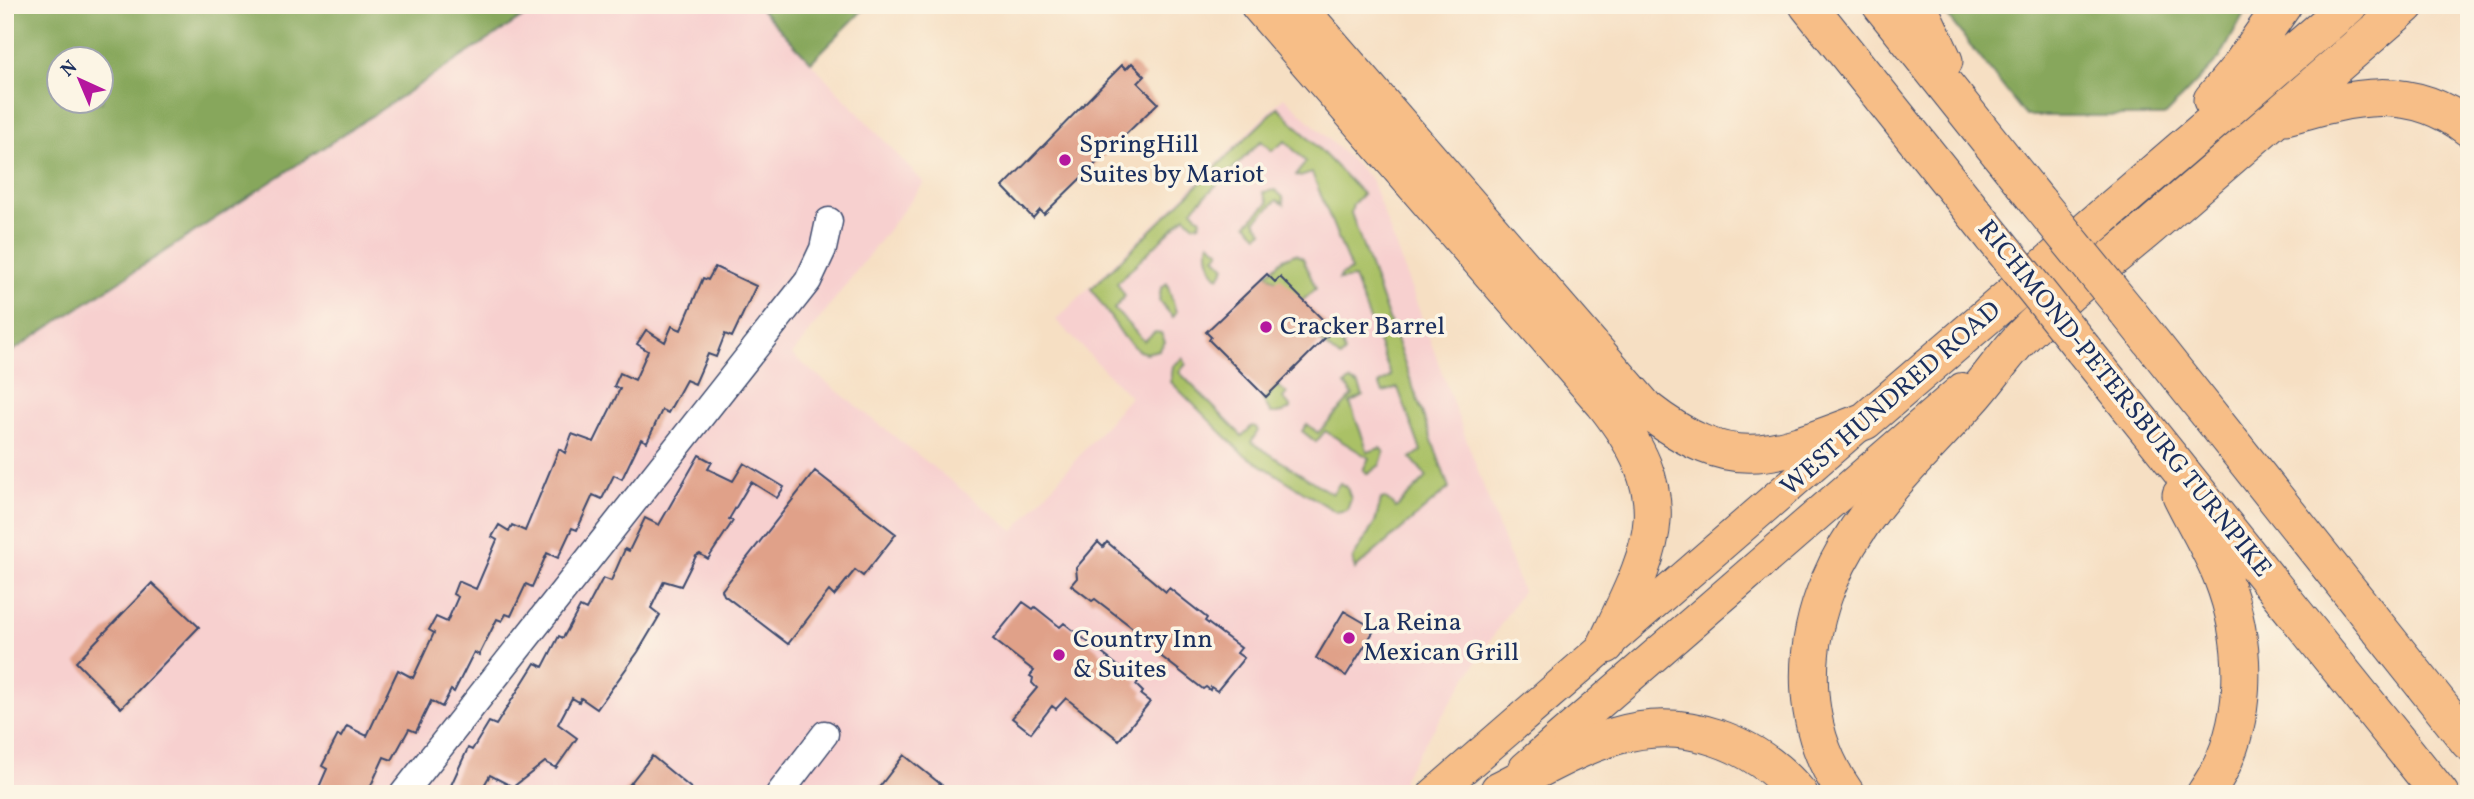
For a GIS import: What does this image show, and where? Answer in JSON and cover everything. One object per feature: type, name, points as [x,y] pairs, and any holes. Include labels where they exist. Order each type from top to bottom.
[{"type":"highway","points":[[1259,5],[1604,402],[1637,453],[1651,492],[1653,511],[1649,548],[1643,567],[1605,645]]},
{"type":"highway","points":[[1296,5],[1646,409],[1667,426],[1719,450],[1765,454],[1790,450],[1866,421]]},
{"type":"highway","name":"RICHMOND-PETERSBURG TURNPIKE","points":[[1808,5],[2152,438],[2440,794]]},
{"type":"highway","name":"RICHMOND-PETERSBURG TURNPIKE","points":[[1881,5],[2469,742]]},
{"type":"highway","points":[[1918,5],[1969,116]]},
{"type":"highway","points":[[2104,216],[2239,68],[2283,5]]},
{"type":"highway","name":"WEST HUNDRED ROAD","points":[[1866,421],[2349,5]]},
{"type":"highway","name":"WEST HUNDRED ROAD","points":[[2025,334],[2406,5]]},
{"type":"highway","points":[[2275,119],[2339,101],[2386,96],[2435,108],[2469,128]]},
{"type":"highway","points":[[1846,794],[1825,758],[1809,697],[1810,652],[1829,583],[1850,539],[1876,502],[1970,400],[2025,334]]},
{"type":"highway","points":[[2152,438],[2222,575],[2239,642],[2239,712],[2225,757],[2205,794]]},
{"type":"highway","points":[[1497,792],[1601,741],[1638,731],[1670,729],[1704,734],[1753,753],[1783,775],[1799,794]]},
{"type":"main road","name":"WEST HUNDRED ROAD","points":[[1497,792],[2025,334]]},
{"type":"main road","name":"WEST HUNDRED ROAD","points":[[1434,794],[1866,421]]},
{"type":"street","points":[[403,794],[808,281],[823,249],[829,221]]},
{"type":"street","points":[[779,794],[825,734]]},
{"type":"shaded area","points":[[541,5],[757,5],[924,183],[792,355],[1014,531],[1130,397],[1056,320],[1284,97],[1371,179],[1522,591],[1403,777],[1403,794],[5,794],[5,356]]},
{"type":"green space","points":[[5,5],[541,5],[5,356]]},
{"type":"green space","points":[[757,5],[868,5],[811,62]]},
{"type":"green space","points":[[1942,5],[2249,5],[2220,58],[2164,116],[2026,116],[1945,13]]},
{"type":"green space","points":[[1278,107],[1363,194],[1353,204],[1351,213],[1449,488],[1355,569],[1353,558],[1375,523],[1381,499],[1385,498],[1396,508],[1427,477],[1411,458],[1421,451],[1398,388],[1383,392],[1379,384],[1391,376],[1354,278],[1339,280],[1341,275],[1351,270],[1312,173],[1300,177],[1296,175],[1306,162],[1285,141],[1272,151],[1261,141],[1192,209],[1201,220],[1199,224],[1194,225],[1185,216],[1117,283],[1125,296],[1114,309],[1144,341],[1155,332],[1161,333],[1165,342],[1159,350],[1146,353],[1139,351],[1124,337],[1091,289]]},
{"type":"green space","points":[[1275,190],[1283,197],[1284,204],[1277,200],[1255,221],[1263,231],[1258,235],[1247,224],[1268,203],[1263,192]]},
{"type":"green space","points":[[1209,242],[1220,251],[1215,257],[1225,267],[1219,277],[1210,262]]},
{"type":"green space","points":[[1295,254],[1303,258],[1316,289],[1303,300],[1267,274],[1283,259]]},
{"type":"green space","points":[[1167,283],[1176,312],[1173,317],[1159,301],[1161,288]]},
{"type":"green space","points":[[1333,330],[1338,330],[1345,353],[1340,358],[1321,342]]},
{"type":"green space","points":[[1183,358],[1186,364],[1179,372],[1242,436],[1252,426],[1256,427],[1258,431],[1251,442],[1332,494],[1340,483],[1347,488],[1351,499],[1347,510],[1336,512],[1242,453],[1171,382],[1173,366]]},
{"type":"green space","points":[[1350,381],[1359,385],[1363,396],[1350,403],[1368,452],[1380,448],[1384,452],[1380,465],[1368,474],[1363,470],[1369,458],[1325,431],[1316,442],[1302,431],[1307,424],[1318,433],[1353,395],[1345,385]]},
{"type":"green space","points":[[1277,386],[1287,393],[1283,398],[1291,408],[1282,413],[1271,413],[1263,400]]},
{"type":"building","name":"SpringHill Suites by Mariot","points":[[1132,63],[1145,76],[1138,83],[1158,103],[1044,214],[1040,210],[1033,218],[1003,187],[1122,65],[1126,69]]},
{"type":"building","points":[[715,267],[756,286],[732,337],[725,334],[716,357],[708,354],[695,384],[686,380],[668,413],[662,410],[647,442],[641,439],[622,479],[614,475],[602,499],[593,495],[577,530],[572,528],[558,558],[547,553],[532,587],[526,584],[511,616],[506,614],[502,621],[497,619],[479,655],[474,652],[454,692],[451,690],[442,707],[431,701],[416,732],[409,729],[392,760],[384,757],[367,794],[316,794],[327,769],[322,766],[338,735],[341,737],[347,726],[367,736],[398,670],[413,678],[434,633],[429,630],[436,617],[447,622],[458,597],[453,594],[458,581],[476,589],[497,540],[492,537],[499,525],[509,531],[512,525],[525,531],[559,449],[565,453],[572,434],[594,442],[620,389],[614,386],[620,373],[635,380],[648,351],[637,344],[646,330],[665,342],[672,326],[681,330],[703,278],[708,280]]},
{"type":"building","name":"Cracker Barrel","points":[[1267,274],[1275,282],[1280,277],[1333,330],[1266,397],[1209,340],[1211,337],[1206,332]]},
{"type":"building","points":[[699,455],[712,462],[708,469],[733,481],[744,463],[784,487],[777,498],[751,482],[729,519],[733,521],[708,559],[700,554],[696,556],[681,586],[664,581],[651,608],[660,615],[638,652],[597,709],[581,698],[579,702],[572,698],[558,724],[577,738],[556,768],[545,762],[513,787],[490,775],[479,794],[447,794],[468,748],[472,750],[489,722],[496,725],[535,663],[543,667],[559,636],[563,638],[580,607],[586,610],[603,578],[611,581],[625,549],[629,551],[645,518],[659,525]]},
{"type":"building","points":[[815,471],[896,534],[863,576],[855,570],[834,596],[829,591],[788,644],[724,595],[722,590]]},
{"type":"building","points":[[1098,542],[1103,547],[1107,542],[1166,592],[1169,588],[1207,618],[1205,621],[1241,648],[1237,653],[1244,658],[1217,691],[1211,687],[1210,690],[1206,687],[1203,689],[1135,636],[1138,632],[1095,599],[1092,601],[1071,585],[1077,578],[1076,568]]},
{"type":"building","points":[[152,583],[199,627],[121,708],[76,662]]},
{"type":"building","name":"Country Inn & Suites","points":[[1023,602],[1033,609],[1035,607],[1060,627],[1064,623],[1138,682],[1136,685],[1143,692],[1141,695],[1150,702],[1119,740],[1066,698],[1056,709],[1052,706],[1031,733],[1012,718],[1037,688],[1030,676],[1034,671],[993,639]]},
{"type":"building","name":"La Reina Mexican Grill","points":[[1344,611],[1375,629],[1346,676],[1316,658]]},
{"type":"building","points":[[904,755],[953,794],[874,794]]},
{"type":"building","points":[[652,756],[698,794],[622,794]]},
{"type":"place","name":"SpringHill Suites by Mariot","points":[[1065,160]]},
{"type":"place","name":"Cracker Barrel","points":[[1266,327]]},
{"type":"place","name":"La Reina Mexican Grill","points":[[1349,638]]},
{"type":"place","name":"Country Inn & Suites","points":[[1059,655]]}]
